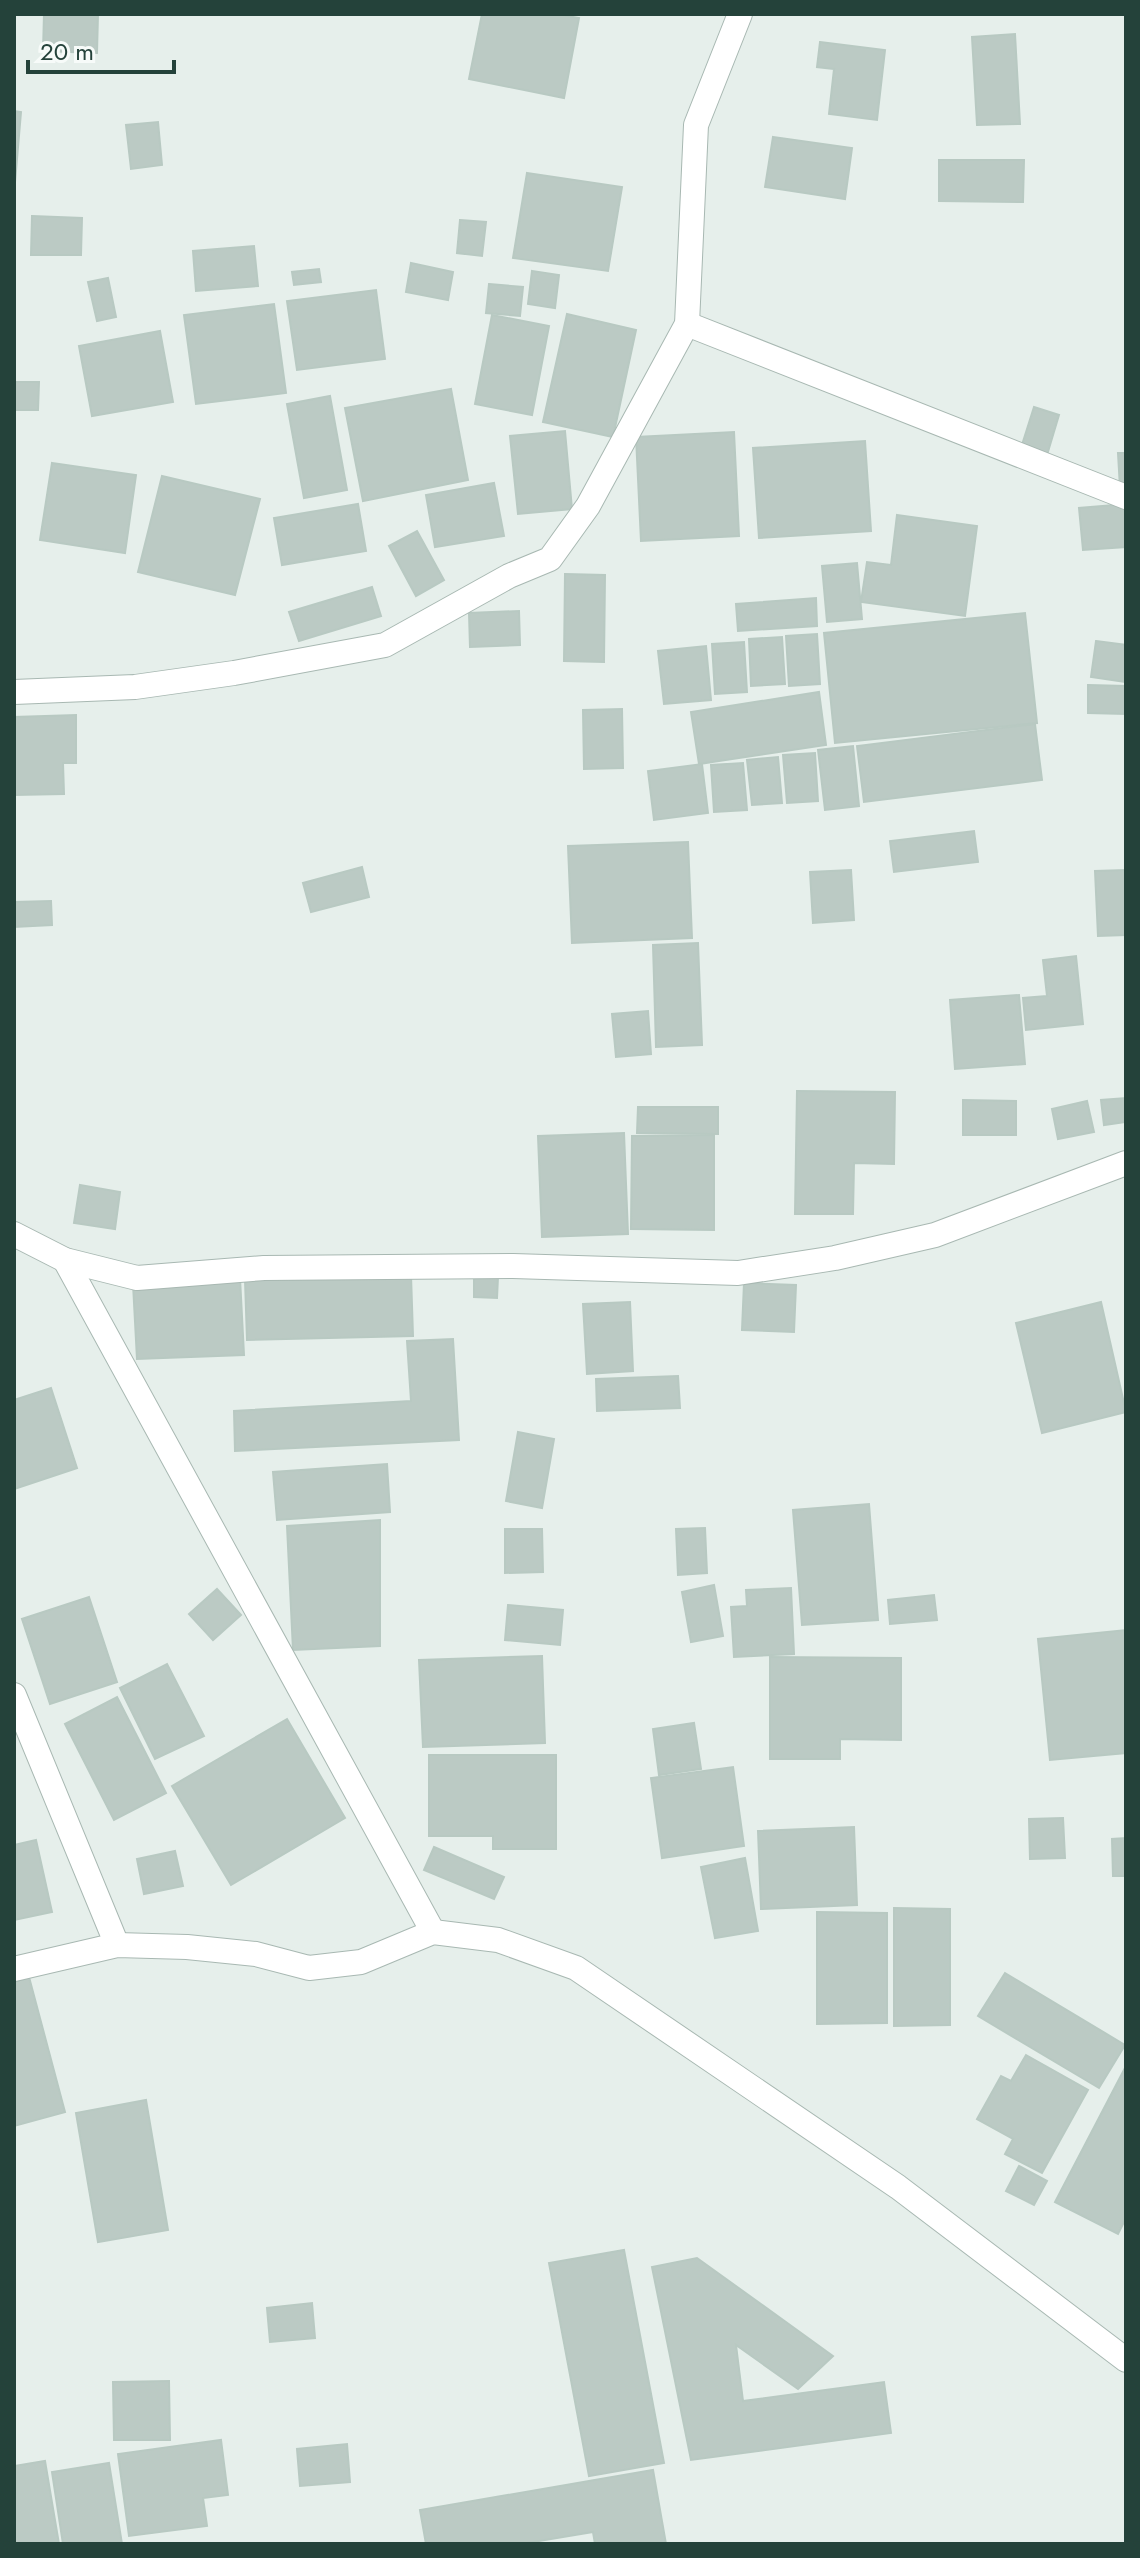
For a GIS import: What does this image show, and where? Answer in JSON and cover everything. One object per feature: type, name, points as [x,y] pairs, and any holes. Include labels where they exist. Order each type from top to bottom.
[{"type":"street","points":[[14,692],[135,687],[234,673],[385,645],[509,576],[550,559],[588,506],[687,324],[696,125],[740,14]]},
{"type":"street","points":[[687,324],[1126,497]]},
{"type":"street","points":[[14,1234],[65,1260],[137,1278],[264,1268],[513,1266],[738,1273],[835,1258],[935,1235],[1126,1163]]},
{"type":"street","points":[[65,1260],[433,1932]]},
{"type":"street","points":[[14,1695],[117,1945]]},
{"type":"street","points":[[14,1969],[117,1945],[187,1947],[256,1954],[309,1968],[361,1962],[433,1932],[498,1940],[576,1968],[898,2187],[1126,2360]]},
{"type":"building","points":[[44,14],[98,14],[97,53],[43,51]]},
{"type":"building","points":[[482,14],[557,14],[579,18],[564,98],[469,79]]},
{"type":"building","points":[[1015,34],[1020,124],[977,125],[972,37]]},
{"type":"building","points":[[820,42],[885,50],[877,120],[829,114],[834,69],[817,67]]},
{"type":"building","points":[[14,111],[21,112],[14,194]]},
{"type":"building","points":[[158,122],[162,165],[131,169],[126,125]]},
{"type":"building","points":[[773,137],[852,148],[845,199],[765,187]]},
{"type":"building","points":[[939,160],[1024,160],[1023,202],[939,201]]},
{"type":"building","points":[[527,173],[622,187],[608,271],[513,258]]},
{"type":"building","points":[[32,216],[82,218],[81,255],[31,255]]},
{"type":"building","points":[[460,220],[486,222],[482,256],[457,253]]},
{"type":"building","points":[[254,246],[258,286],[196,291],[193,251]]},
{"type":"building","points":[[411,263],[453,272],[448,300],[406,292]]},
{"type":"building","points":[[319,269],[321,282],[294,285],[292,272]]},
{"type":"building","points":[[532,271],[559,275],[555,308],[528,304]]},
{"type":"building","points":[[108,278],[116,317],[97,321],[88,282]]},
{"type":"building","points":[[489,284],[523,287],[520,316],[486,313]]},
{"type":"building","points":[[376,290],[385,359],[297,370],[287,301]]},
{"type":"building","points":[[274,304],[286,393],[196,404],[184,315]]},
{"type":"building","points":[[567,314],[636,330],[613,437],[543,422]]},
{"type":"building","points":[[492,315],[549,326],[532,415],[475,404]]},
{"type":"building","points":[[160,331],[173,402],[92,416],[79,346]]},
{"type":"building","points":[[14,382],[39,382],[38,410],[14,410]]},
{"type":"building","points":[[451,389],[468,480],[363,501],[345,408]]},
{"type":"building","points":[[330,396],[347,490],[304,498],[287,404]]},
{"type":"building","points":[[1034,407],[1059,415],[1047,455],[1021,448]]},
{"type":"building","points":[[565,431],[572,509],[518,514],[510,436]]},
{"type":"building","points":[[734,432],[739,536],[641,541],[636,437]]},
{"type":"building","points":[[865,441],[871,531],[759,538],[753,448]]},
{"type":"building","points":[[1118,453],[1126,453],[1126,488],[1120,488]]},
{"type":"building","points":[[52,463],[136,475],[125,553],[40,540]]},
{"type":"building","points":[[162,476],[260,499],[235,595],[138,572]]},
{"type":"building","points":[[494,483],[504,536],[435,547],[426,495]]},
{"type":"building","points":[[358,504],[366,551],[282,565],[274,518]]},
{"type":"building","points":[[1126,504],[1126,547],[1083,550],[1079,508]]},
{"type":"building","points":[[897,515],[977,526],[965,616],[861,602],[867,562],[891,565]]},
{"type":"building","points":[[417,531],[444,580],[416,596],[389,546]]},
{"type":"building","points":[[857,563],[862,619],[827,622],[822,566]]},
{"type":"building","points":[[565,574],[605,575],[604,662],[564,661]]},
{"type":"building","points":[[372,587],[381,616],[299,641],[289,612]]},
{"type":"building","points":[[816,598],[817,626],[738,631],[736,604]]},
{"type":"building","points":[[519,611],[520,645],[470,647],[469,613]]},
{"type":"building","points":[[1025,613],[1037,723],[835,743],[824,633]]},
{"type":"building","points":[[817,634],[820,684],[789,686],[786,636]]},
{"type":"building","points":[[782,637],[785,684],[751,686],[749,639]]},
{"type":"building","points":[[1096,641],[1126,645],[1126,682],[1091,677]]},
{"type":"building","points":[[744,642],[747,692],[715,694],[712,644]]},
{"type":"building","points":[[706,646],[711,700],[664,704],[658,651]]},
{"type":"building","points":[[1088,685],[1126,686],[1126,714],[1088,713]]},
{"type":"building","points":[[819,692],[826,745],[699,764],[691,712]]},
{"type":"building","points":[[622,709],[623,768],[584,769],[583,710]]},
{"type":"building","points":[[76,715],[76,763],[63,763],[64,794],[14,795],[14,717]]},
{"type":"building","points":[[1035,724],[1042,780],[864,802],[857,746]]},
{"type":"building","points":[[853,746],[859,806],[825,810],[818,750]]},
{"type":"building","points":[[815,753],[818,801],[787,803],[783,755]]},
{"type":"building","points":[[778,757],[782,803],[752,805],[747,760]]},
{"type":"building","points":[[743,763],[747,810],[714,812],[711,765]]},
{"type":"building","points":[[702,764],[708,813],[654,820],[648,771]]},
{"type":"building","points":[[974,831],[978,862],[894,872],[890,841]]},
{"type":"building","points":[[688,842],[692,938],[572,943],[568,846]]},
{"type":"building","points":[[362,867],[369,897],[311,912],[303,883]]},
{"type":"building","points":[[851,870],[854,920],[813,923],[810,872]]},
{"type":"building","points":[[1126,870],[1126,935],[1098,936],[1095,871]]},
{"type":"building","points":[[51,901],[52,925],[14,927],[14,902]]},
{"type":"building","points":[[698,943],[702,1045],[656,1047],[653,945]]},
{"type":"building","points":[[1076,956],[1083,1024],[1026,1030],[1023,998],[1047,996],[1043,960]]},
{"type":"building","points":[[1019,995],[1025,1064],[955,1069],[950,1000]]},
{"type":"building","points":[[648,1011],[651,1054],[616,1057],[612,1014]]},
{"type":"building","points":[[797,1091],[895,1092],[894,1164],[854,1163],[853,1214],[795,1214]]},
{"type":"building","points":[[1126,1098],[1126,1122],[1104,1125],[1101,1100]]},
{"type":"building","points":[[963,1100],[1016,1101],[1016,1135],[963,1135]]},
{"type":"building","points":[[1087,1101],[1094,1132],[1058,1139],[1052,1109]]},
{"type":"building","points":[[638,1107],[718,1107],[718,1134],[637,1133]]},
{"type":"building","points":[[624,1133],[628,1234],[542,1237],[538,1136]]},
{"type":"building","points":[[714,1135],[714,1230],[631,1229],[632,1136]]},
{"type":"building","points":[[80,1185],[120,1192],[115,1229],[74,1223]]},
{"type":"building","points":[[411,1275],[413,1336],[247,1340],[245,1280]]},
{"type":"building","points":[[498,1277],[497,1298],[474,1297],[474,1278]]},
{"type":"building","points":[[240,1278],[244,1355],[137,1359],[133,1284]]},
{"type":"building","points":[[744,1283],[796,1285],[794,1332],[742,1330]]},
{"type":"building","points":[[630,1302],[633,1371],[587,1374],[583,1304]]},
{"type":"building","points":[[1101,1302],[1126,1412],[1042,1433],[1016,1323]]},
{"type":"building","points":[[453,1339],[459,1440],[235,1451],[234,1411],[411,1401],[407,1341]]},
{"type":"building","points":[[678,1376],[680,1408],[597,1411],[596,1379]]},
{"type":"building","points":[[51,1388],[77,1468],[14,1489],[14,1400]]},
{"type":"building","points":[[518,1432],[554,1439],[542,1508],[506,1501]]},
{"type":"building","points":[[387,1464],[390,1512],[277,1520],[273,1472]]},
{"type":"building","points":[[869,1504],[878,1620],[802,1625],[793,1510]]},
{"type":"building","points":[[380,1520],[380,1646],[293,1650],[287,1526]]},
{"type":"building","points":[[705,1528],[707,1573],[678,1575],[676,1529]]},
{"type":"building","points":[[505,1529],[542,1529],[543,1572],[505,1573]]},
{"type":"building","points":[[714,1585],[723,1636],[691,1642],[682,1592]]},
{"type":"building","points":[[791,1588],[794,1654],[734,1657],[731,1607],[747,1606],[746,1590]]},
{"type":"building","points":[[217,1589],[241,1615],[213,1640],[189,1614]]},
{"type":"building","points":[[934,1595],[937,1620],[890,1624],[888,1600]]},
{"type":"building","points":[[89,1597],[117,1682],[50,1704],[22,1619]]},
{"type":"building","points":[[508,1605],[563,1610],[560,1645],[505,1640]]},
{"type":"building","points":[[1126,1630],[1126,1753],[1050,1760],[1038,1639]]},
{"type":"building","points":[[542,1656],[545,1743],[423,1747],[419,1660]]},
{"type":"building","points":[[770,1657],[901,1658],[901,1740],[840,1739],[840,1759],[770,1759]]},
{"type":"building","points":[[167,1664],[204,1736],[155,1759],[120,1688]]},
{"type":"building","points":[[117,1697],[166,1793],[114,1820],[65,1724]]},
{"type":"building","points":[[287,1719],[345,1818],[231,1885],[172,1786]]},
{"type":"building","points":[[694,1723],[701,1769],[659,1775],[653,1729]]},
{"type":"building","points":[[429,1755],[556,1755],[556,1849],[493,1849],[493,1836],[429,1836]]},
{"type":"building","points":[[733,1767],[744,1846],[662,1858],[651,1778]]},
{"type":"building","points":[[1063,1818],[1065,1858],[1030,1859],[1029,1819]]},
{"type":"building","points":[[854,1827],[857,1905],[761,1909],[758,1831]]},
{"type":"building","points":[[1126,1838],[1126,1876],[1113,1876],[1112,1839]]},
{"type":"building","points":[[36,1840],[52,1912],[14,1920],[14,1845]]},
{"type":"building","points":[[434,1847],[504,1877],[494,1899],[424,1870]]},
{"type":"building","points":[[175,1851],[183,1886],[144,1894],[137,1859]]},
{"type":"building","points":[[745,1858],[758,1931],[715,1938],[701,1867]]},
{"type":"building","points":[[894,1908],[950,1909],[950,2025],[894,2026]]},
{"type":"building","points":[[817,1912],[887,1913],[887,2023],[817,2024]]},
{"type":"building","points":[[1005,1973],[1125,2045],[1099,2088],[978,2016]]},
{"type":"building","points":[[29,1977],[65,2112],[14,2126],[14,1982]]},
{"type":"building","points":[[1026,2055],[1088,2090],[1042,2173],[1005,2154],[1013,2139],[977,2119],[1001,2076],[1011,2081]]},
{"type":"building","points":[[1126,2066],[1126,2218],[1118,2234],[1055,2202]]},
{"type":"building","points":[[146,2100],[168,2230],[98,2242],[76,2113]]},
{"type":"building","points":[[1019,2166],[1047,2181],[1034,2205],[1006,2191]]},
{"type":"building","points":[[624,2250],[664,2463],[589,2476],[549,2263]]},
{"type":"building","points":[[697,2258],[833,2356],[798,2389],[736,2345],[743,2401],[884,2382],[891,2433],[691,2460],[652,2267]]},
{"type":"building","points":[[312,2303],[315,2338],[270,2342],[267,2308]]},
{"type":"building","points":[[169,2381],[170,2440],[114,2440],[113,2382]]},
{"type":"building","points":[[221,2440],[228,2495],[203,2498],[207,2526],[129,2536],[118,2454]]},
{"type":"building","points":[[347,2444],[350,2482],[300,2486],[297,2449]]},
{"type":"building","points":[[45,2461],[59,2544],[14,2544],[14,2466]]},
{"type":"building","points":[[109,2463],[122,2544],[63,2544],[52,2472]]},
{"type":"building","points":[[653,2470],[666,2544],[595,2544],[593,2532],[521,2544],[426,2544],[420,2510]]}]
